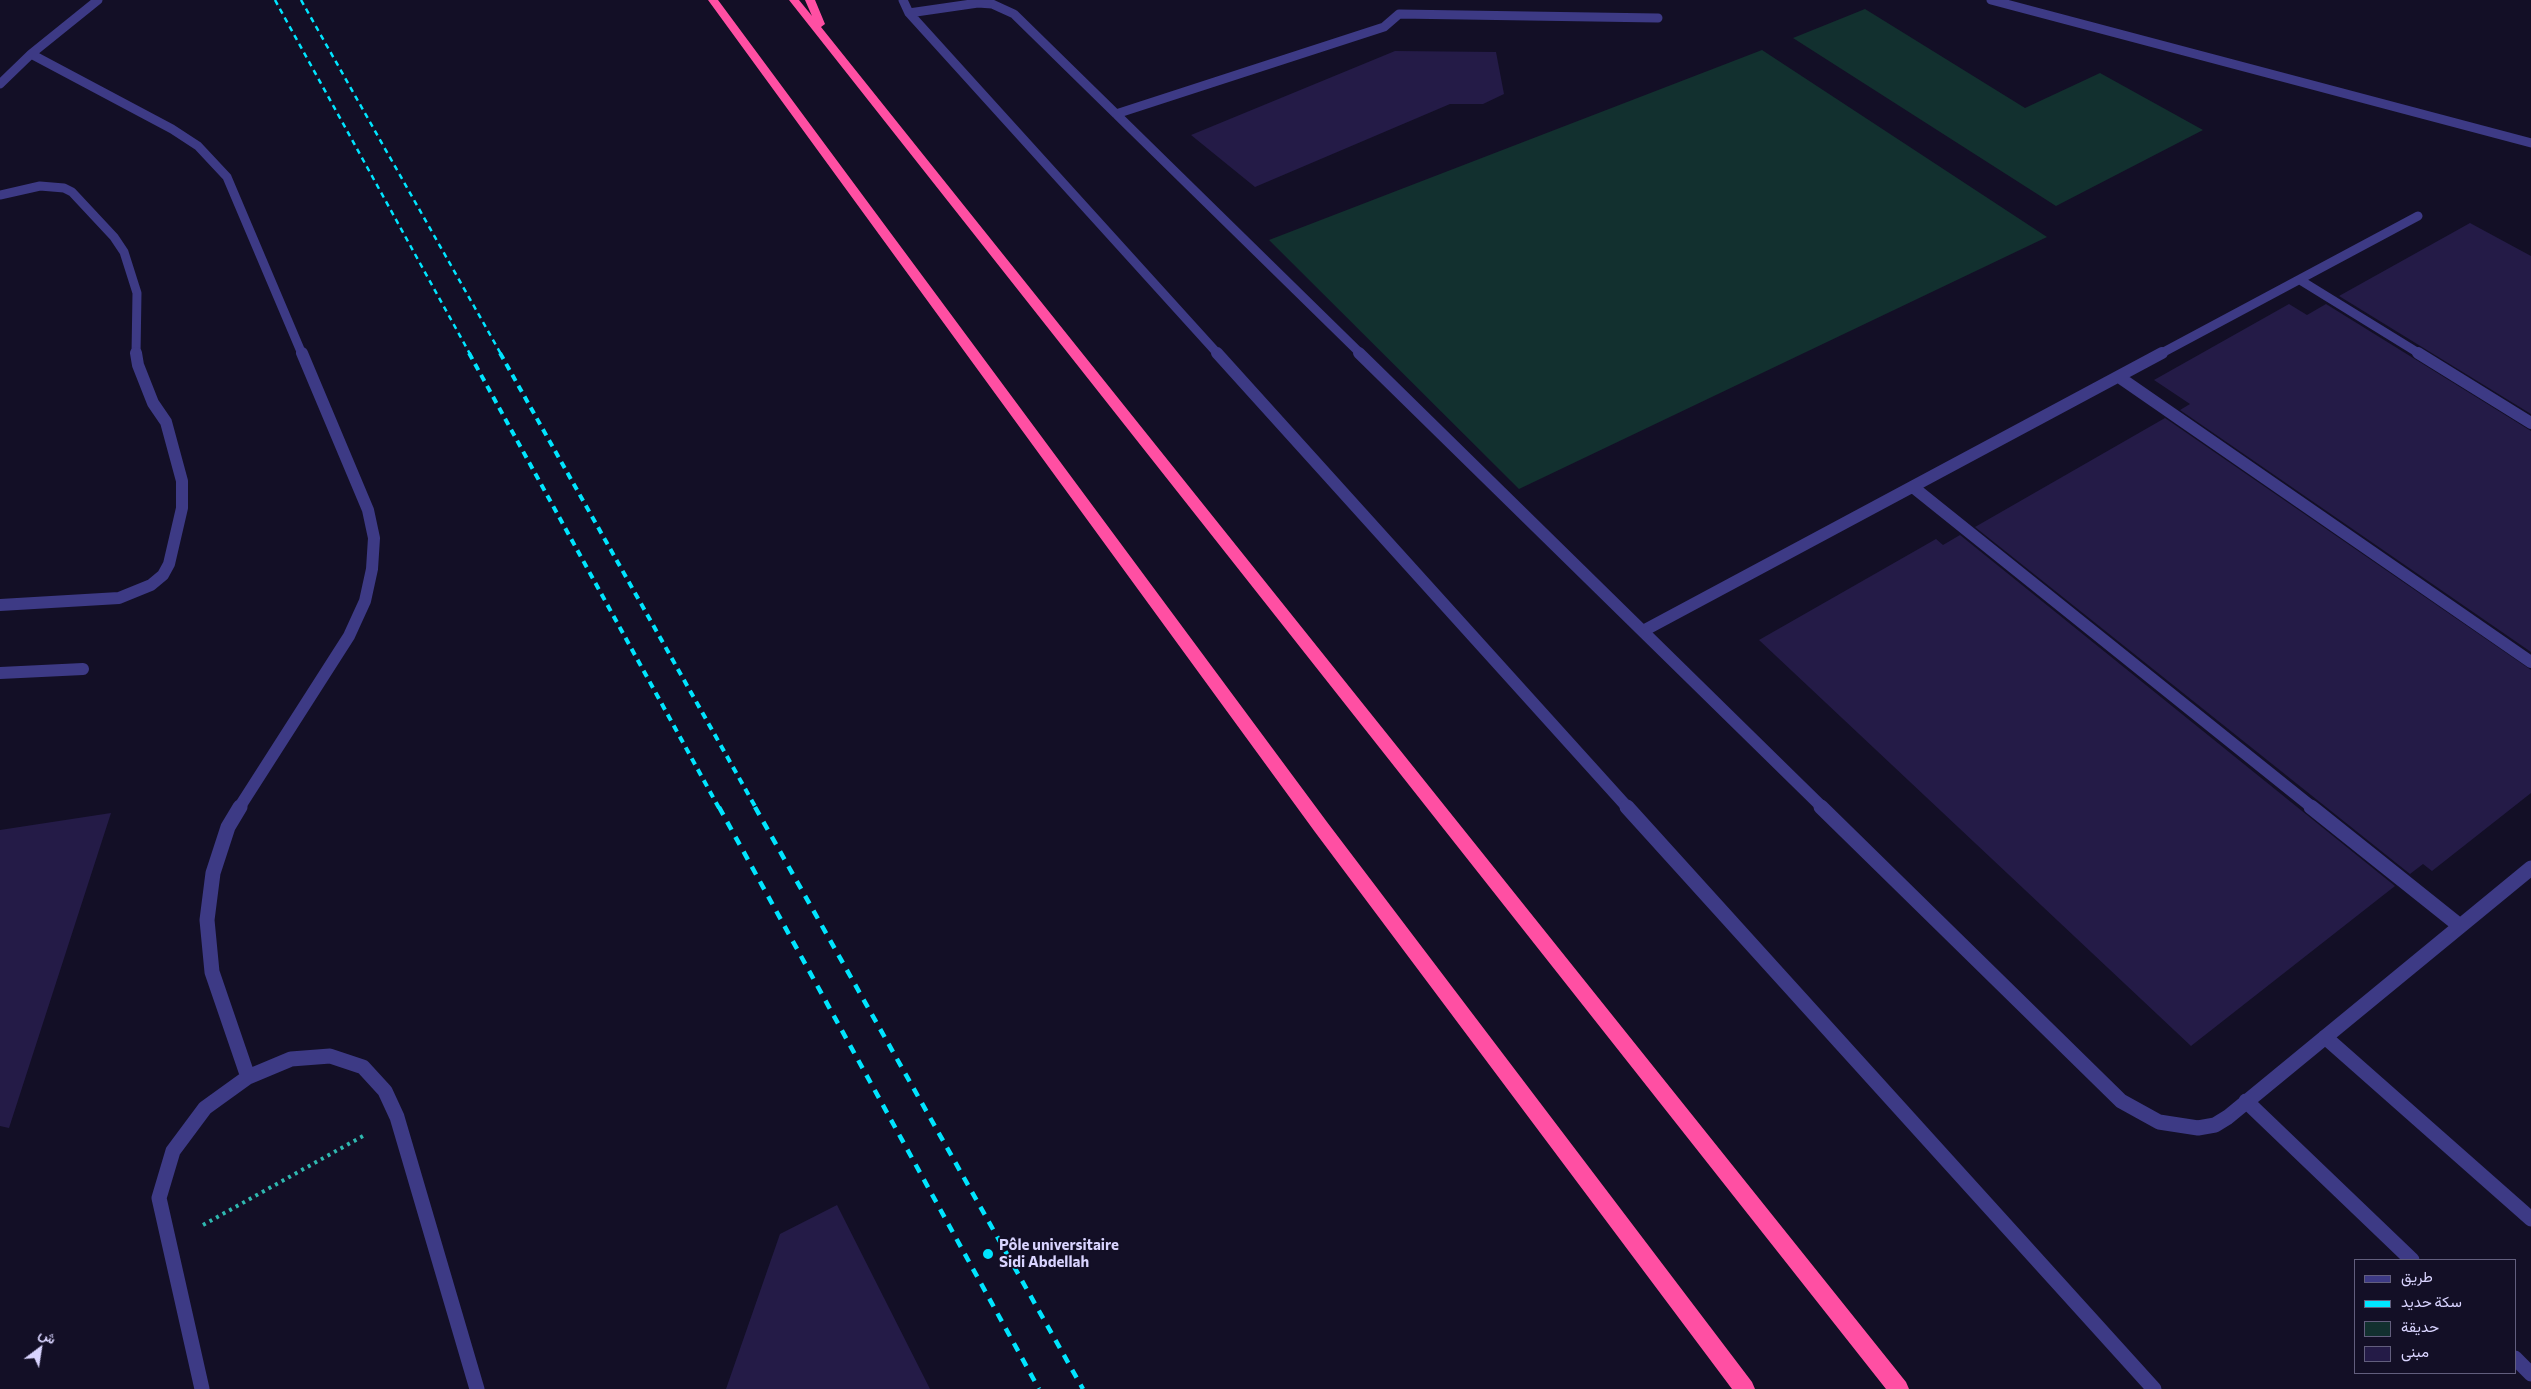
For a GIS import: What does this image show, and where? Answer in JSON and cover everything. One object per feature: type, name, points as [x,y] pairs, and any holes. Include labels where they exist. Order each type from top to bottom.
[{"type":"highway","points":[[713,0],[1321,827],[1745,1389]]},
{"type":"highway","points":[[794,0],[1899,1389]]},
{"type":"highway","points":[[810,0],[828,42]]},
{"type":"street","points":[[0,84],[31,54],[98,0]]},
{"type":"street","points":[[903,0],[908,13],[2154,1389]]},
{"type":"street","points":[[1991,0],[2531,143]]},
{"type":"street","points":[[908,13],[963,4],[992,4],[1005,8],[1014,14],[2121,1101],[2159,1122],[2198,1128],[2215,1125],[2531,868]]},
{"type":"street","points":[[1116,114],[1384,27],[1399,14],[1658,18]]},
{"type":"street","points":[[31,54],[172,129],[198,146],[227,177],[368,510],[374,538],[372,569],[364,601],[349,636],[254,783],[228,827],[213,874],[207,920],[212,972],[248,1077]]},
{"type":"street","points":[[0,195],[40,186],[64,188],[72,192],[114,237],[124,252],[132,272],[137,293],[135,345],[138,365],[153,403],[166,422],[182,481],[182,508],[169,564],[162,575],[151,585],[136,593],[119,598],[0,605]]},
{"type":"street","points":[[1642,631],[2418,216]]},
{"type":"street","points":[[2300,280],[2531,423]]},
{"type":"street","points":[[2119,377],[2531,662]]},
{"type":"street","points":[[1913,487],[2460,926]]},
{"type":"street","points":[[0,673],[83,669]]},
{"type":"street","points":[[2325,1037],[2531,1219]]},
{"type":"street","points":[[202,1389],[159,1198],[173,1151],[205,1108],[248,1077],[291,1059],[330,1056],[363,1067],[385,1091],[397,1117],[477,1389]]},
{"type":"street","points":[[2246,1101],[2411,1259]]},
{"type":"street","points":[[2516,1359],[2531,1374]]},
{"type":"path","points":[[169,1244],[397,1117]]},
{"type":"green space","points":[[1865,9],[2025,108],[2100,73],[2203,130],[2056,206],[1793,38]]},
{"type":"green space","points":[[1762,50],[2047,237],[1519,489],[1269,240]]},
{"type":"building","points":[[1395,51],[1496,52],[1504,94],[1483,104],[1450,104],[1255,187],[1191,135]]},
{"type":"building","points":[[2470,223],[2531,256],[2531,414],[2339,296]]},
{"type":"building","points":[[2289,304],[2307,315],[2326,304],[2531,431],[2531,652],[2180,410],[2190,404],[2154,380]]},
{"type":"building","points":[[2165,418],[2531,670],[2531,793],[2432,871],[2423,864],[2410,874],[1975,527]]},
{"type":"building","points":[[1960,535],[2395,886],[2191,1046],[1759,640],[1936,539],[1943,545]]},
{"type":"building","points":[[111,813],[9,1128],[0,1126],[0,830]]},
{"type":"building","points":[[837,1205],[930,1389],[726,1389],[780,1234]]},
{"type":"railway","points":[[275,0],[470,354]]},
{"type":"railway","points":[[301,0],[501,354]]},
{"type":"railway","points":[[469,353],[719,808]]},
{"type":"railway","points":[[500,353],[756,808]]},
{"type":"railway","points":[[719,807],[1039,1389]]},
{"type":"railway","points":[[755,807],[1083,1389]]},
{"type":"place","name":"Pôle universitaire Sidi Abdellah","points":[[988,1254]]}]
